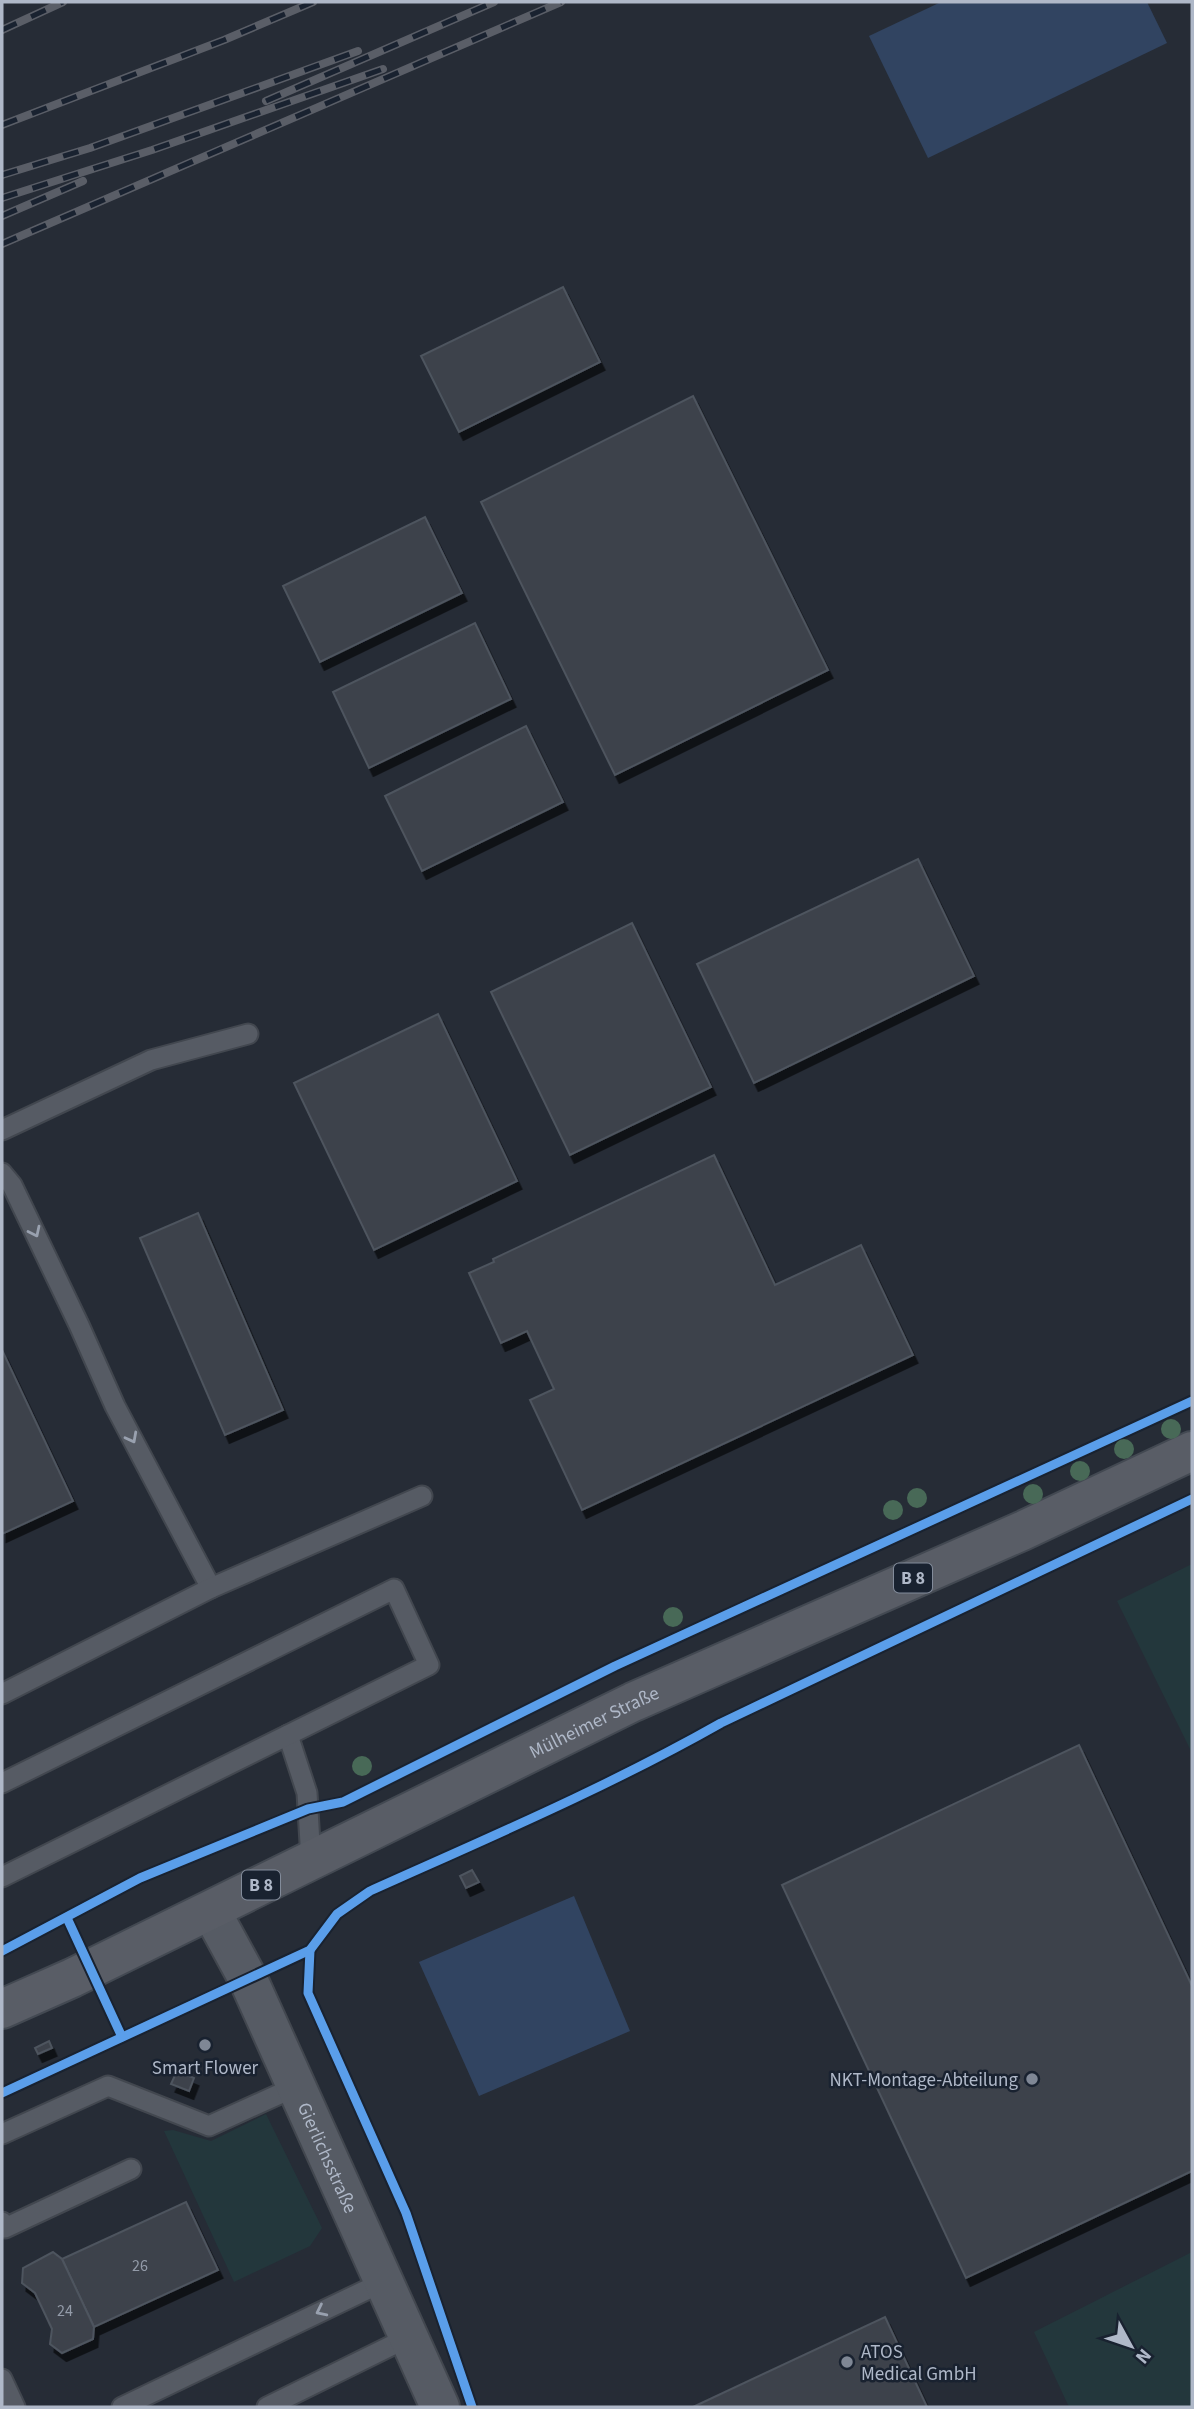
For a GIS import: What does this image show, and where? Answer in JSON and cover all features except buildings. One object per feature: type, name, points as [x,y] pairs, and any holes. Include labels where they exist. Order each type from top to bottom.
[{"type":"main road","name":"Mülheimer Straße","points":[[2,2009],[211,1911],[633,1702],[1009,1536],[1192,1451]]},
{"type":"street","name":"Gierlichsstraße","points":[[211,1911],[242,1967],[440,2407]]},
{"type":"lane","points":[[2,1129],[151,1060],[248,1034]]},
{"type":"lane","points":[[2,1173],[18,1196],[115,1406],[211,1588]]},
{"type":"lane","points":[[2,1694],[211,1588],[422,1496]]},
{"type":"lane","points":[[2,1783],[394,1590],[429,1665],[2,1877]]},
{"type":"lane","points":[[288,1735],[307,1793],[311,1860]]},
{"type":"lane","points":[[2,2134],[108,2086],[209,2126],[295,2087]]},
{"type":"lane","points":[[2,2221],[5,2228],[131,2169]]},
{"type":"lane","points":[[122,2407],[383,2282]]},
{"type":"lane","points":[[267,2407],[409,2337]]},
{"type":"lane","points":[[2,2379],[15,2407]]},
{"type":"green space","points":[[1192,1564],[1192,1753],[1117,1601]]},
{"type":"green space","points":[[266,2114],[322,2228],[310,2246],[234,2282],[164,2131],[173,2130],[211,2141]]},
{"type":"green space","points":[[1192,2252],[1192,2407],[1069,2407],[1034,2332]]},
{"type":"water","points":[[941,2],[1147,2],[1167,43],[928,158],[869,36]]},
{"type":"water","points":[[574,1896],[630,2031],[479,2096],[419,1962]]},
{"type":"railway","points":[[2,30],[63,2]]},
{"type":"railway","points":[[2,125],[224,40],[313,2]]},
{"type":"railway","points":[[266,101],[494,2]]},
{"type":"railway","points":[[2,244],[561,2]]},
{"type":"railway","points":[[2,175],[90,148],[358,51]]},
{"type":"railway","points":[[2,198],[152,150],[383,69]]},
{"type":"railway","points":[[2,216],[83,181]]},
{"type":"cycle path","points":[[2,1951],[140,1878],[308,1809],[343,1802],[615,1666],[1192,1401]]},
{"type":"cycle path","points":[[2,2093],[310,1950],[337,1914],[370,1891],[591,1790],[721,1723],[1192,1499]]},
{"type":"cycle path","points":[[67,1918],[122,2037]]},
{"type":"cycle path","points":[[310,1950],[308,1993],[406,2213],[472,2407]]},
{"type":"place","name":"Smart Flower","points":[[205,2045]]},
{"type":"place","name":"NKT-Montage-Abteilung","points":[[1032,2079]]},
{"type":"place","name":"ATOS Medical GmbH","points":[[847,2362]]}]
